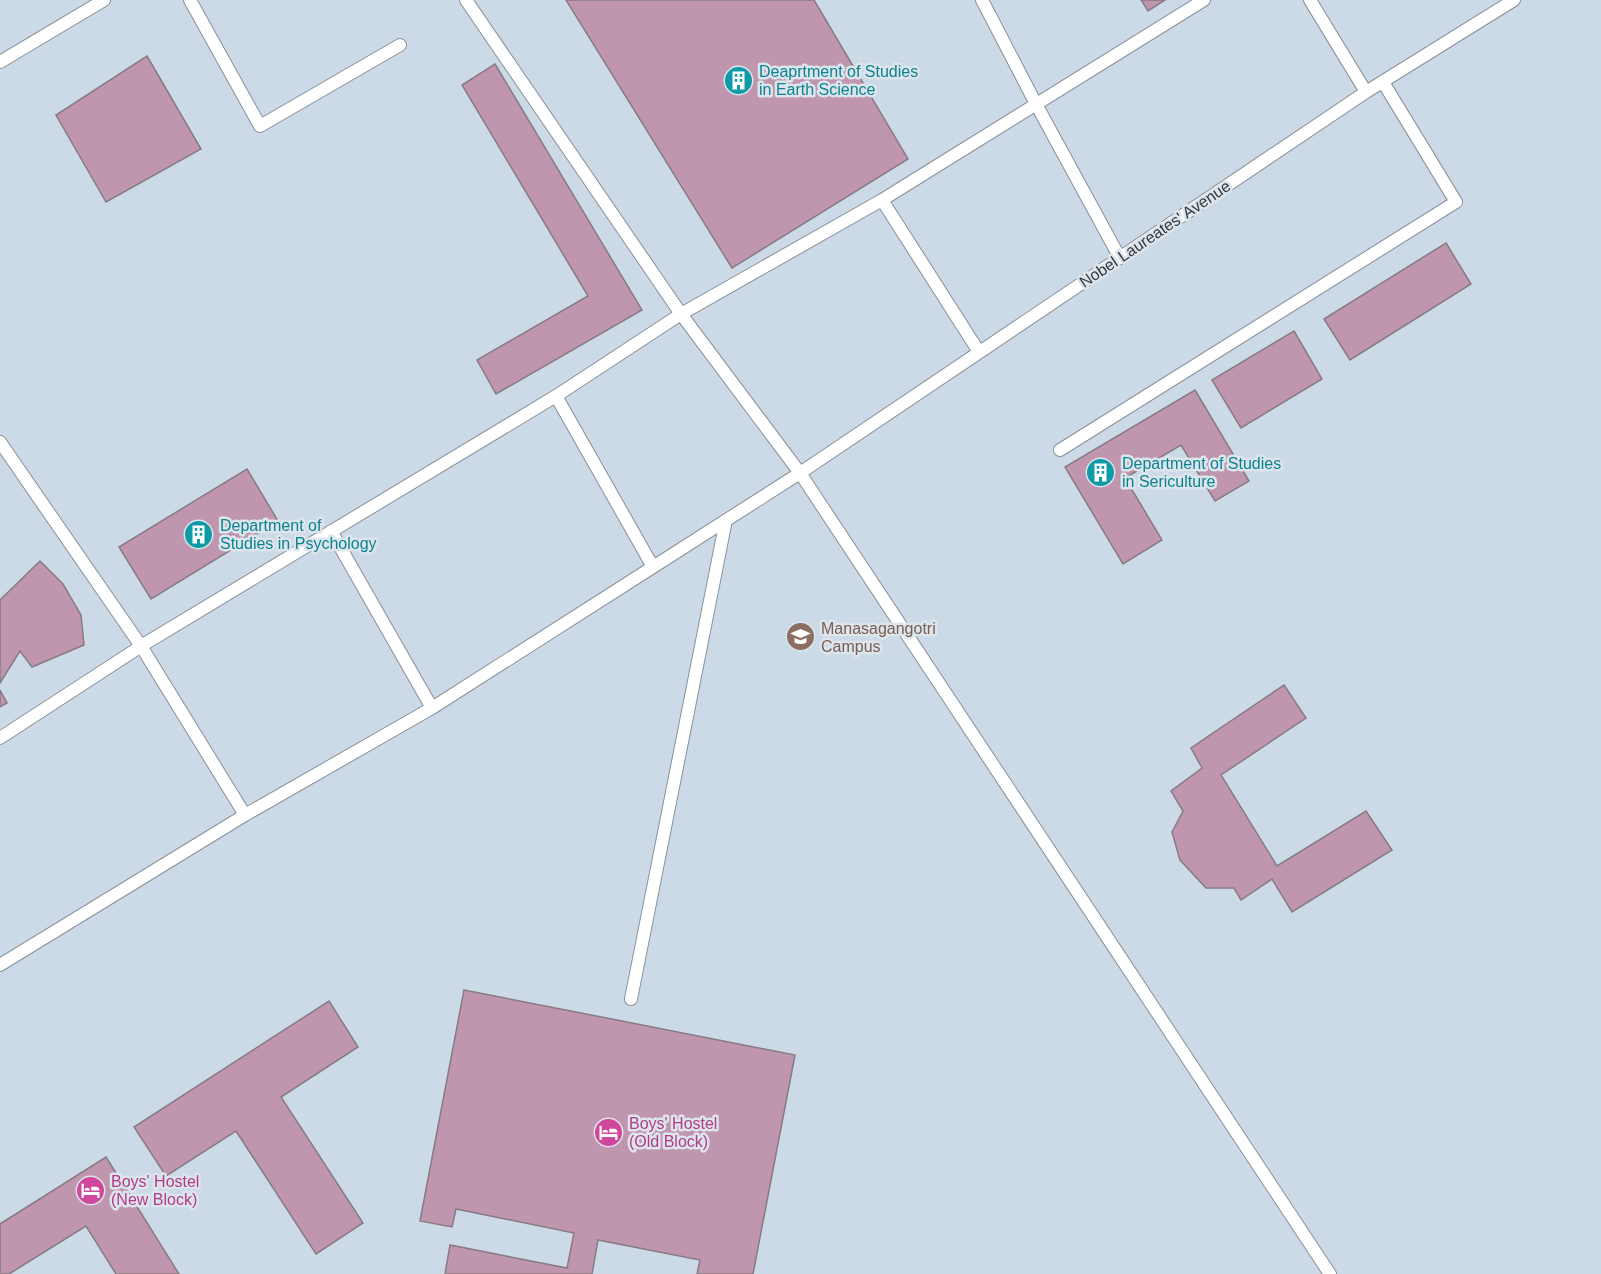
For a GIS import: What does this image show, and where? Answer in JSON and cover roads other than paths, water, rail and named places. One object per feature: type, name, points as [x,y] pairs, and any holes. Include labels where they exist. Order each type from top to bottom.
[{"type":"lane","points":[[0,62],[104,0]]},
{"type":"lane","points":[[189,0],[260,126],[400,45]]},
{"type":"lane","points":[[466,0],[681,314],[800,473],[1330,1274]]},
{"type":"lane","points":[[982,0],[1120,258]]},
{"type":"lane","points":[[0,738],[141,646],[556,396],[681,314],[882,200],[1204,0]]},
{"type":"lane","points":[[1310,0],[1366,92]]},
{"type":"lane","name":"Nobel Laureates' Avenue","points":[[0,964],[245,815],[432,708],[800,473],[1366,92],[1514,0]]},
{"type":"lane","points":[[1060,450],[1456,202],[1383,82]]},
{"type":"lane","points":[[882,200],[980,352]]},
{"type":"lane","points":[[556,396],[653,567]]},
{"type":"lane","points":[[0,442],[141,646],[245,815]]},
{"type":"lane","points":[[631,999],[726,520]]},
{"type":"lane","points":[[331,531],[432,708]]},
{"type":"place","name":"Deaprtment of Studies in Earth Science","points":[[738,80]]},
{"type":"place","name":"Department of Studies in Sericulture","points":[[1101,472]]},
{"type":"place","name":"Department of Studies in Psychology","points":[[199,534]]},
{"type":"place","name":"Manasagangotri Campus","points":[[800,637]]},
{"type":"place","name":"Boys' Hostel (Old Block)","points":[[608,1132]]},
{"type":"place","name":"Boys' Hostel (New Block)","points":[[90,1190]]}]
